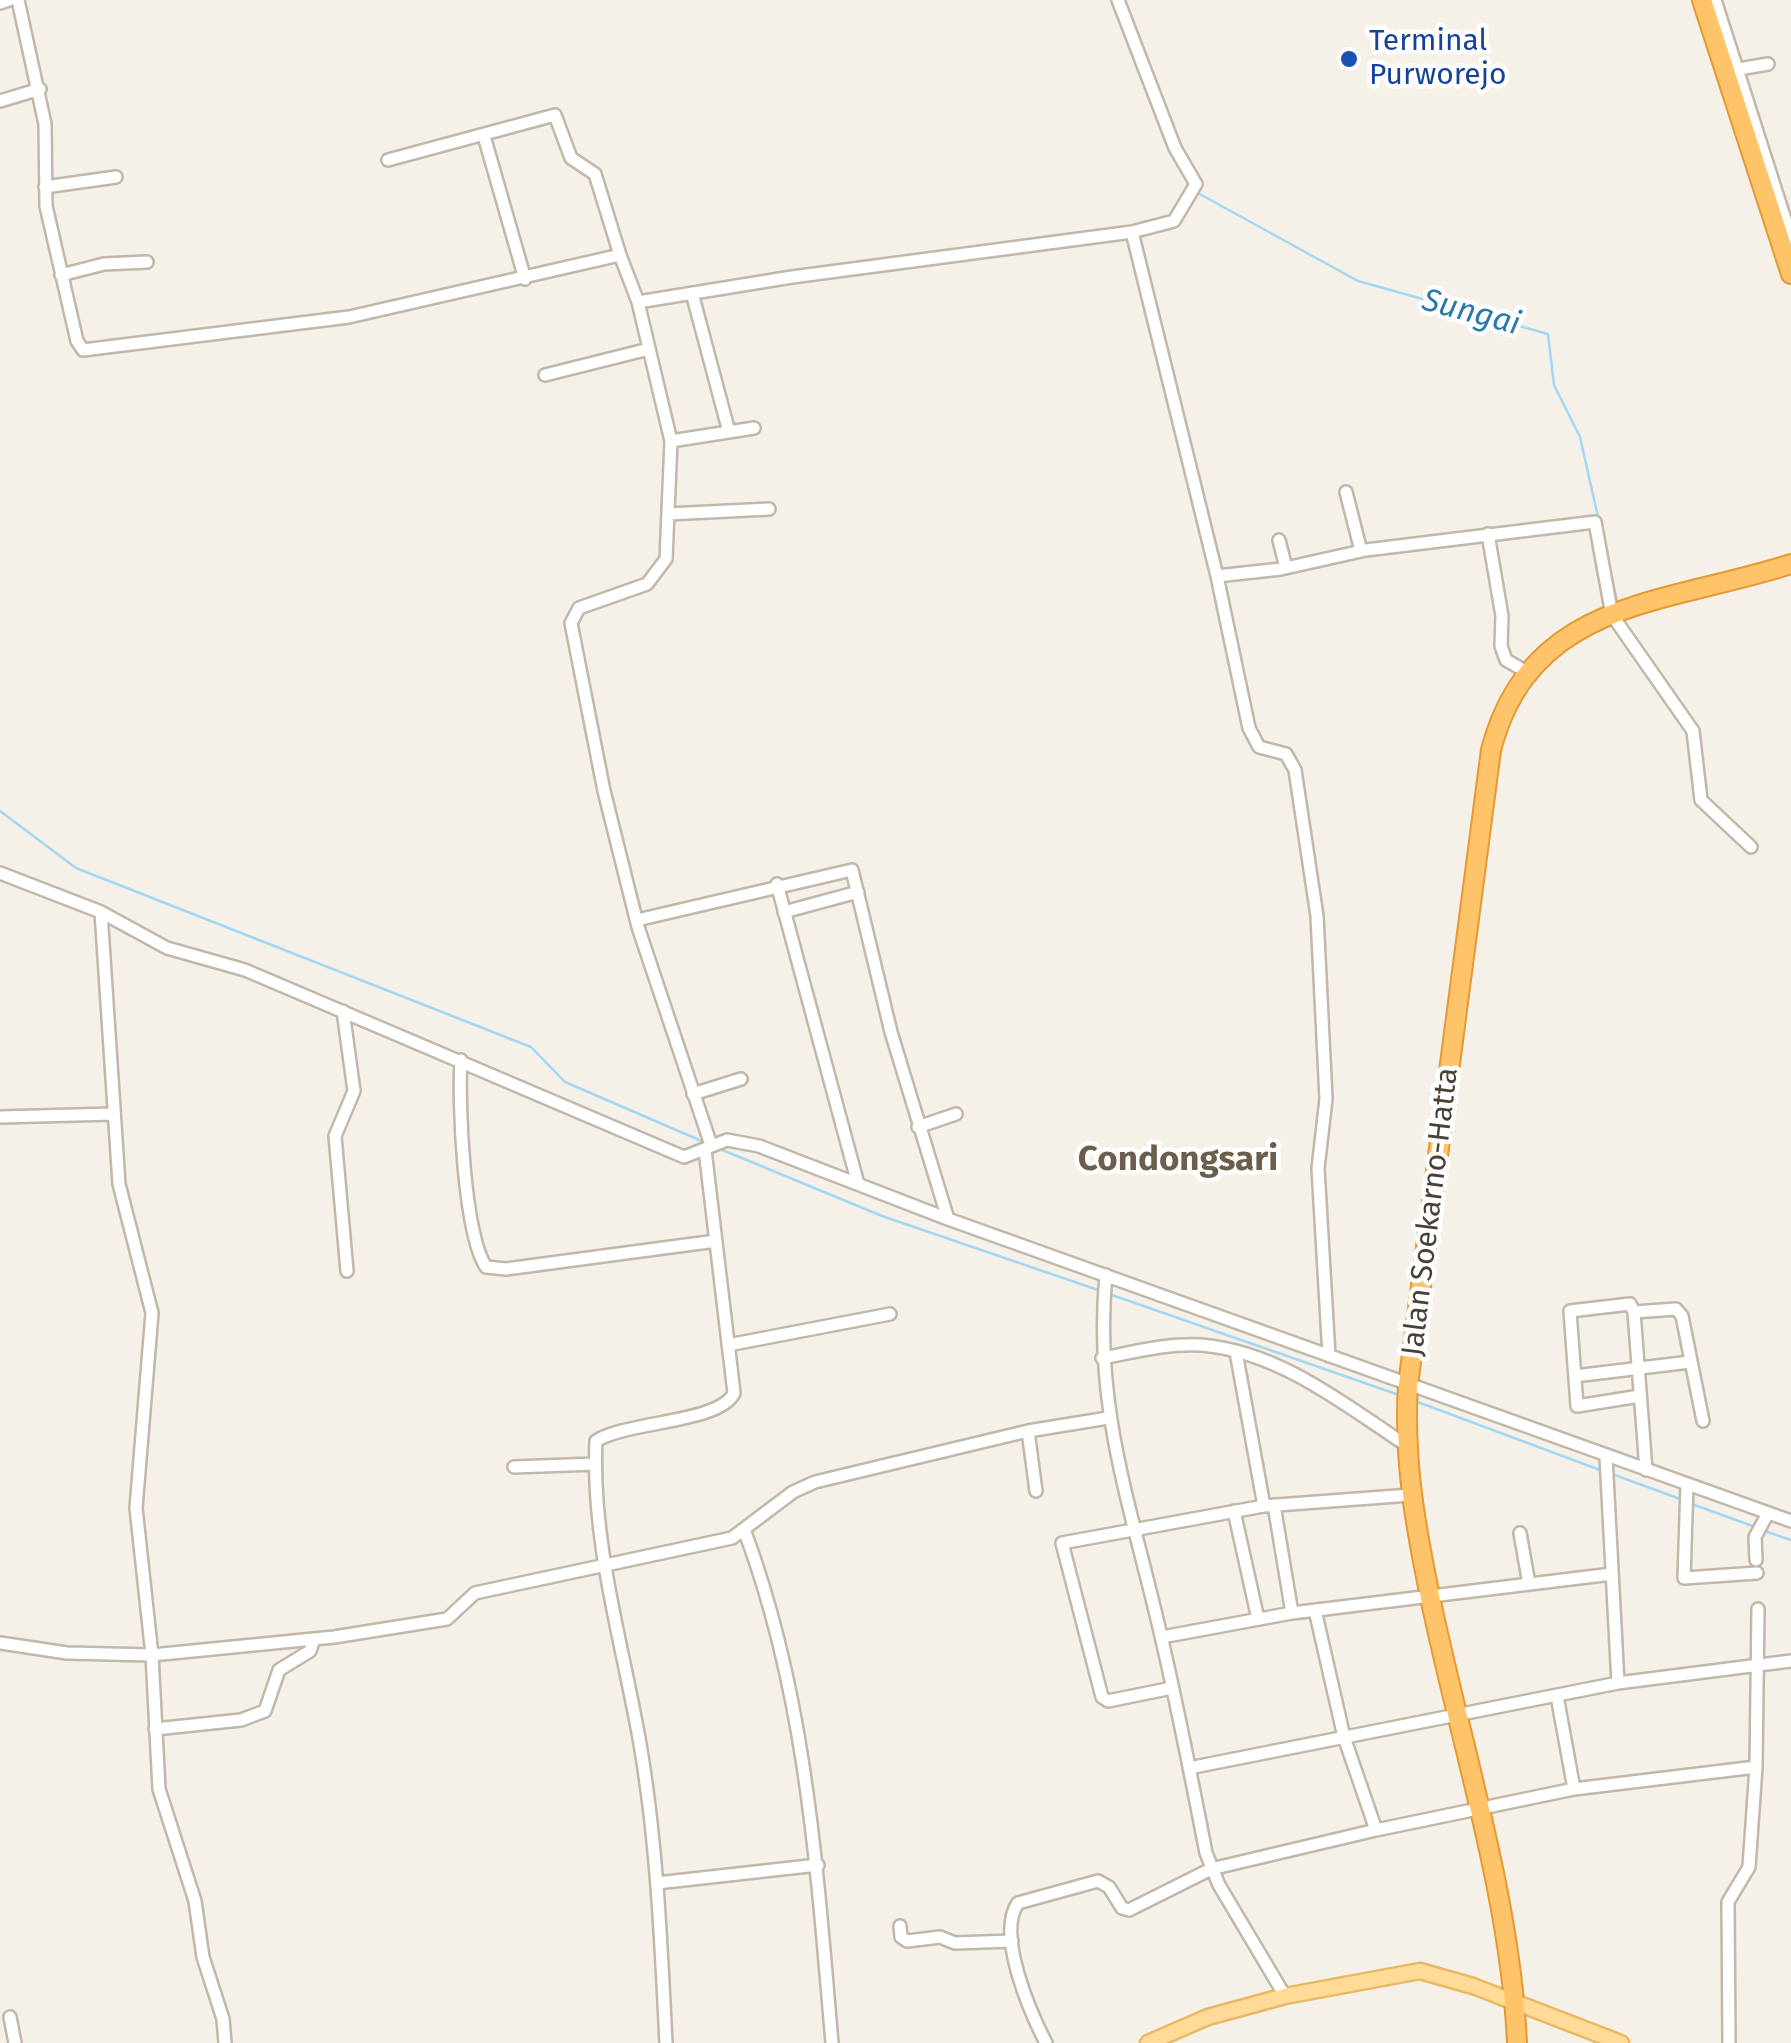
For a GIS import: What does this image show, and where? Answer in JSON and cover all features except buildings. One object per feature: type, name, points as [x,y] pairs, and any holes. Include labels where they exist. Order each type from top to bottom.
[{"type":"highway","points":[[1702,0],[1731,70],[1791,274]]},
{"type":"highway","name":"Jalan Soekarno-Hatta","points":[[1517,2043],[1508,1945],[1430,1595],[1410,1495],[1406,1445],[1407,1394],[1491,750],[1500,718],[1525,671],[1562,636],[1612,615],[1791,564]]},
{"type":"main road","points":[[1148,2043],[1208,2017],[1285,1996],[1420,1971],[1621,2043]]},
{"type":"street","points":[[0,3],[9,0]]},
{"type":"street","points":[[18,0],[40,89],[45,124],[45,187],[61,274],[77,341],[91,352],[349,317],[620,254]]},
{"type":"street","points":[[638,302],[1132,232],[1174,221],[1196,184],[1175,148],[1118,0]]},
{"type":"street","points":[[1714,0],[1731,70],[1791,238]]},
{"type":"street","points":[[1731,70],[1768,64]]},
{"type":"street","points":[[0,101],[40,89]]},
{"type":"street","points":[[388,160],[555,115],[571,158],[595,174],[638,302],[671,441],[666,559],[656,577],[579,608],[571,623],[604,790],[637,920],[708,1148],[728,1345],[731,1400],[693,1416],[610,1432],[596,1441],[606,1568],[641,1750],[657,1883],[666,2043]]},
{"type":"street","points":[[484,136],[525,279]]},
{"type":"street","points":[[45,187],[116,177]]},
{"type":"street","points":[[1132,232],[1218,576],[1253,741],[1286,754],[1295,770],[1317,916],[1326,1099],[1318,1168],[1329,1356]]},
{"type":"street","points":[[61,274],[104,264],[147,262]]},
{"type":"street","points":[[692,294],[729,432]]},
{"type":"street","points":[[545,375],[649,350]]},
{"type":"street","points":[[671,441],[754,428]]},
{"type":"street","points":[[1346,492],[1361,551]]},
{"type":"street","points":[[668,514],[769,509]]},
{"type":"street","points":[[1218,576],[1286,568],[1361,551],[1595,522],[1612,615],[1690,723],[1701,800],[1751,846]]},
{"type":"street","points":[[1488,534],[1502,616],[1501,646],[1506,660],[1525,671]]},
{"type":"street","points":[[1279,540],[1286,568]]},
{"type":"street","points":[[637,920],[850,868],[918,1127],[948,1219]]},
{"type":"street","points":[[0,873],[102,912],[166,948],[245,970],[684,1156],[727,1140],[759,1146],[948,1219],[1329,1356],[1407,1394],[1686,1484],[1764,1522],[1791,1522]]},
{"type":"street","points":[[776,884],[858,1184]]},
{"type":"street","points":[[784,912],[858,892]]},
{"type":"street","points":[[102,912],[119,1184],[152,1302],[150,1374],[136,1508],[152,1656],[155,1730],[164,1813],[195,1900],[202,1957],[222,2020],[224,2043]]},
{"type":"street","points":[[343,1011],[354,1091],[335,1136],[347,1271]]},
{"type":"street","points":[[460,1060],[461,1116],[472,1223],[486,1268],[506,1269],[716,1241]]},
{"type":"street","points":[[693,1094],[741,1079]]},
{"type":"street","points":[[0,1117],[113,1114]]},
{"type":"street","points":[[918,1127],[956,1114]]},
{"type":"street","points":[[1106,1275],[1102,1358],[1108,1418],[1162,1637],[1211,1869],[1285,1996]]},
{"type":"street","points":[[1640,1396],[1578,1408],[1570,1311],[1630,1304],[1634,1312],[1646,1470]]},
{"type":"street","points":[[1634,1312],[1676,1310],[1703,1421]]},
{"type":"street","points":[[728,1345],[890,1314]]},
{"type":"street","points":[[1102,1358],[1198,1345],[1236,1352],[1306,1380],[1406,1445]]},
{"type":"street","points":[[1236,1352],[1292,1613]]},
{"type":"street","points":[[1576,1376],[1690,1362]]},
{"type":"street","points":[[0,1643],[67,1653],[152,1656],[314,1639],[447,1619],[474,1594],[606,1568],[745,1532],[793,1492],[815,1482],[1028,1431],[1108,1418]]},
{"type":"street","points":[[1028,1431],[1036,1491]]},
{"type":"street","points":[[1606,1457],[1618,1683]]},
{"type":"street","points":[[514,1467],[595,1464]]},
{"type":"street","points":[[1686,1484],[1684,1578],[1756,1566],[1755,1536],[1764,1522]]},
{"type":"street","points":[[1172,1688],[1108,1701],[1102,1697],[1060,1548],[1068,1540],[1269,1506],[1410,1495]]},
{"type":"street","points":[[1234,1511],[1258,1619]]},
{"type":"street","points":[[745,1532],[784,1652],[818,1865],[832,2043]]},
{"type":"street","points":[[1520,1534],[1529,1584]]},
{"type":"street","points":[[1162,1637],[1292,1613],[1612,1574]]},
{"type":"street","points":[[1729,2043],[1728,1902],[1749,1867],[1756,1766],[1758,1609]]},
{"type":"street","points":[[1316,1610],[1344,1737],[1376,1830]]},
{"type":"street","points":[[155,1730],[241,1720],[265,1710],[284,1663],[310,1650],[314,1639]]},
{"type":"street","points":[[1189,1768],[1618,1683],[1791,1661]]},
{"type":"street","points":[[1557,1696],[1574,1789]]},
{"type":"street","points":[[1046,2043],[1021,1982],[1012,1941],[1012,1914],[1018,1903],[1098,1880],[1112,1891],[1122,1908],[1129,1910],[1211,1869],[1376,1830],[1574,1789],[1756,1766]]},
{"type":"street","points":[[657,1883],[818,1865]]},
{"type":"street","points":[[900,1926],[904,1940],[940,1937],[955,1943],[1012,1941]]},
{"type":"street","points":[[10,2017],[15,2043]]},
{"type":"waterway","name":"Sungai","points":[[1196,192],[1358,281],[1548,334],[1554,385],[1580,437],[1618,606]]},
{"type":"waterway","points":[[0,811],[76,868],[531,1047],[565,1082],[704,1142]]},
{"type":"waterway","points":[[720,1149],[882,1216],[1101,1291]]},
{"type":"waterway","points":[[1109,1294],[1399,1395]]},
{"type":"waterway","points":[[1415,1401],[1600,1470]]},
{"type":"waterway","points":[[1612,1474],[1680,1499]]},
{"type":"waterway","points":[[1692,1504],[1755,1527]]},
{"type":"waterway","points":[[1762,1530],[1791,1540]]},
{"type":"place","name":"Terminal Purworejo","points":[[1349,59]]},
{"type":"district","name":"Condongsari","points":[[1178,1160]]}]
